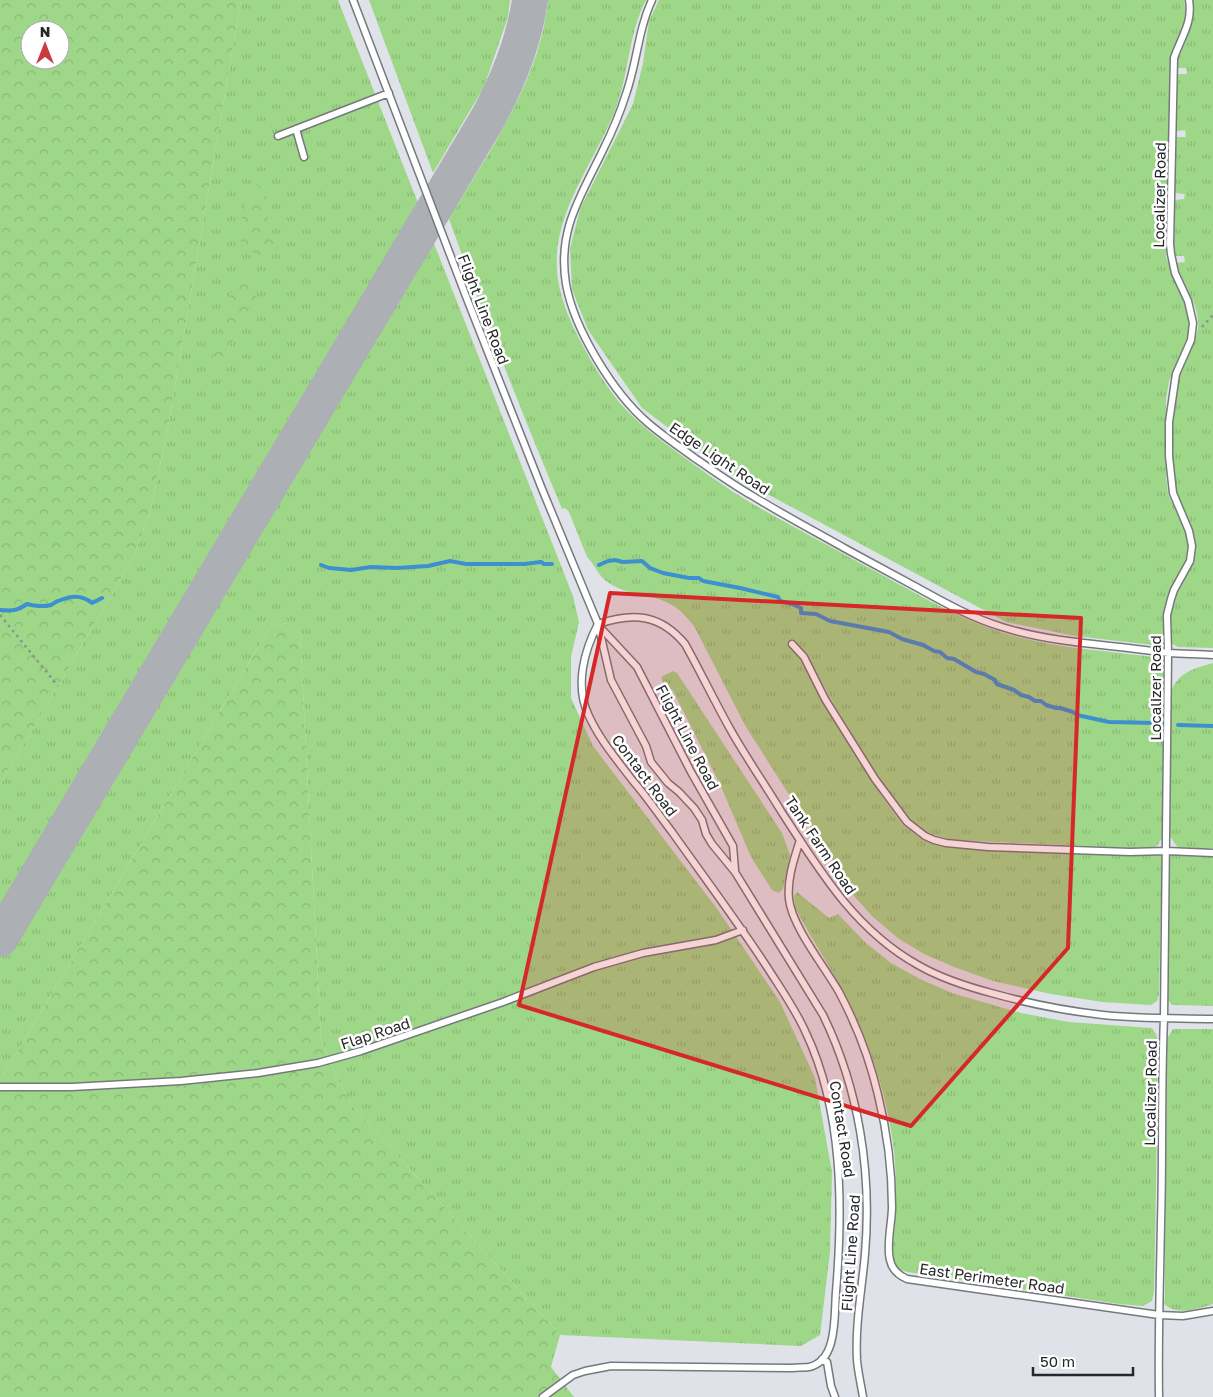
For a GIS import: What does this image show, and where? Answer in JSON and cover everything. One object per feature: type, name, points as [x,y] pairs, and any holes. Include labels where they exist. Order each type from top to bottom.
[{"type":"lane","name":"Flight Line Road","points":[[353,0],[470,308],[542,490],[598,624],[611,680],[646,746],[651,762],[668,783],[694,808],[702,820],[706,834],[712,844],[735,872],[823,1014],[846,1071],[859,1119],[865,1168],[866,1253],[857,1333],[857,1360],[863,1397]]},
{"type":"lane","name":"Edge Light Road","points":[[652,0],[643,23],[635,64],[622,108],[578,200],[571,218],[564,247],[566,282],[575,315],[594,353],[616,388],[646,422],[751,496],[866,560],[977,618],[1004,628],[1074,643],[1168,653],[1213,655]]},
{"type":"lane","name":"Localizer Road","points":[[1159,1397],[1167,615],[1174,590],[1190,561],[1192,546],[1190,531],[1172,493],[1169,456],[1169,422],[1172,390],[1176,374],[1192,334],[1194,323],[1188,301],[1175,273],[1170,244],[1174,58],[1188,25],[1190,14],[1189,0]]},
{"type":"lane","points":[[278,136],[389,94]]},
{"type":"lane","points":[[296,129],[304,157]]},
{"type":"lane","name":"Tank Farm Road","points":[[598,624],[617,618],[645,618],[662,624],[677,635],[685,644],[730,728],[830,885],[870,930],[901,955],[935,974],[970,987],[1046,1006],[1105,1015],[1213,1019]]},
{"type":"lane","name":"Flight Line Road","points":[[598,624],[637,667],[691,772],[733,846],[735,872]]},
{"type":"lane","name":"Contact Road","points":[[598,624],[589,644],[583,666],[582,691],[584,705],[589,717],[615,758],[743,930],[794,1008],[807,1034],[822,1077],[833,1127],[840,1189],[839,1254],[832,1340],[822,1359]]},
{"type":"lane","points":[[792,644],[804,657],[825,698],[874,779],[907,822],[925,836],[946,843],[988,847],[1130,852],[1213,852]]},
{"type":"lane","name":"East Perimeter Road","points":[[800,840],[792,862],[788,898],[794,918],[839,993],[857,1031],[872,1071],[884,1122],[890,1168],[892,1208],[890,1261],[898,1274],[907,1278],[1159,1315],[1183,1316],[1213,1311]]},
{"type":"lane","name":"Flap Road","points":[[0,1087],[72,1087],[181,1081],[258,1073],[318,1063],[361,1051],[503,1002],[594,966],[643,953],[716,940],[743,930]]},
{"type":"lane","points":[[543,1397],[573,1375],[611,1366],[792,1368],[810,1366],[822,1359],[827,1362],[835,1397]]},
{"type":"path","points":[[0,615],[58,686]]},
{"type":"highlighted area","points":[[610,593],[1081,618],[1068,948],[911,1126],[519,1005]]},
{"type":"green space","points":[[0,0],[241,0],[167,433],[150,511],[134,556],[0,785]]},
{"type":"green space","points":[[241,0],[338,0],[573,596],[579,622],[571,657],[571,698],[593,746],[718,910],[780,1002],[815,1078],[832,1172],[830,1252],[820,1335],[801,1346],[560,1335],[351,1104],[336,1076],[321,1040],[300,634],[287,623],[270,627],[0,1081],[0,785],[134,556],[150,511],[167,433]]},
{"type":"green space","points":[[369,0],[510,0],[508,17],[484,87],[433,173]]},
{"type":"green space","points":[[548,0],[646,0],[636,25],[617,105],[567,211],[560,233],[557,256],[558,280],[564,305],[571,321],[598,373],[625,409],[664,443],[746,500],[943,608],[995,630],[1034,641],[1074,648],[1154,657],[1161,662],[1163,667],[1163,837],[1157,846],[1152,849],[954,840],[929,834],[912,823],[895,805],[828,694],[806,653],[794,640],[788,641],[789,646],[798,656],[881,795],[903,825],[923,840],[941,846],[984,849],[1132,856],[1162,854],[1159,994],[1157,1001],[1151,1005],[1102,1002],[1051,994],[993,981],[924,954],[899,939],[872,916],[854,896],[847,881],[807,823],[746,727],[694,626],[681,612],[664,601],[613,586],[603,579],[587,557],[569,512],[565,508],[562,509],[547,473],[449,219],[496,141],[524,87],[535,59],[543,30]]},
{"type":"green space","points":[[659,0],[1184,0],[1186,19],[1183,31],[1174,47],[1170,66],[1166,257],[1189,315],[1188,335],[1169,381],[1166,400],[1166,476],[1168,494],[1187,534],[1189,546],[1186,562],[1169,595],[1164,610],[1164,638],[1162,646],[1075,636],[1006,622],[730,474],[642,408],[588,330],[572,289],[570,249],[580,209],[633,104],[643,63],[649,21]]},
{"type":"green space","points":[[1193,0],[1213,0],[1213,648],[1178,647],[1171,643],[1170,624],[1172,599],[1192,561],[1195,549],[1193,530],[1178,500],[1172,470],[1174,393],[1181,368],[1196,337],[1198,326],[1194,302],[1176,263],[1185,262],[1184,256],[1174,256],[1175,200],[1184,199],[1185,194],[1175,193],[1176,137],[1186,137],[1185,130],[1176,131],[1177,74],[1187,74],[1186,68],[1177,68],[1178,54],[1193,21]]},
{"type":"green space","points":[[257,184],[264,189],[268,203],[267,216],[274,242],[272,258],[264,264],[256,254],[241,244],[243,212],[248,198]]},
{"type":"green space","points":[[243,269],[253,281],[257,296],[244,316],[236,336],[222,357],[213,378],[211,362],[219,344],[220,327],[230,295]]},
{"type":"green space","points":[[287,623],[300,634],[321,1040],[336,1076],[351,1104],[560,1335],[551,1367],[574,1397],[0,1397],[0,1081],[270,627]]},
{"type":"green space","points":[[1213,663],[1213,848],[1182,849],[1176,845],[1169,834],[1171,692],[1182,676],[1193,669]]},
{"type":"green space","points":[[673,671],[677,673],[782,833],[790,855],[783,889],[779,893],[772,890],[751,857],[719,782],[672,689],[667,691],[661,677]]},
{"type":"green space","points":[[1169,854],[1213,856],[1213,1006],[1172,1005],[1168,1000],[1166,993]]},
{"type":"green space","points":[[797,892],[829,918],[838,914],[866,943],[891,963],[920,979],[952,993],[1021,1013],[1069,1022],[1152,1028],[1158,1043],[1155,1250],[1152,1301],[1143,1306],[1119,1304],[907,1272],[897,1267],[893,1253],[896,1207],[895,1159],[884,1096],[875,1065],[850,1005],[795,907],[794,896]]},
{"type":"green space","points":[[1173,1029],[1213,1029],[1213,1304],[1181,1311],[1169,1308],[1164,1304],[1167,1039]]},
{"type":"waterway","points":[[599,565],[615,560],[623,562],[642,561],[650,568],[663,573],[699,578],[703,581],[778,597],[780,601],[801,608],[801,613],[816,614],[830,621],[889,632],[902,639],[923,645],[940,652],[947,658],[954,659],[976,672],[984,674],[995,680],[997,684],[1035,701],[1041,701],[1046,705],[1073,712],[1077,715],[1109,722],[1156,723]]},
{"type":"waterway","points":[[321,565],[329,568],[351,570],[371,567],[428,566],[450,561],[466,564],[524,564],[541,562],[552,564]]},
{"type":"waterway","points":[[0,610],[14,610],[27,604],[48,606],[72,597],[84,598],[92,603],[102,598]]},
{"type":"waterway","points":[[1178,725],[1213,726]]},
{"type":"taxiway","points":[[0,939],[488,118],[514,61],[524,31],[530,0]]}]
